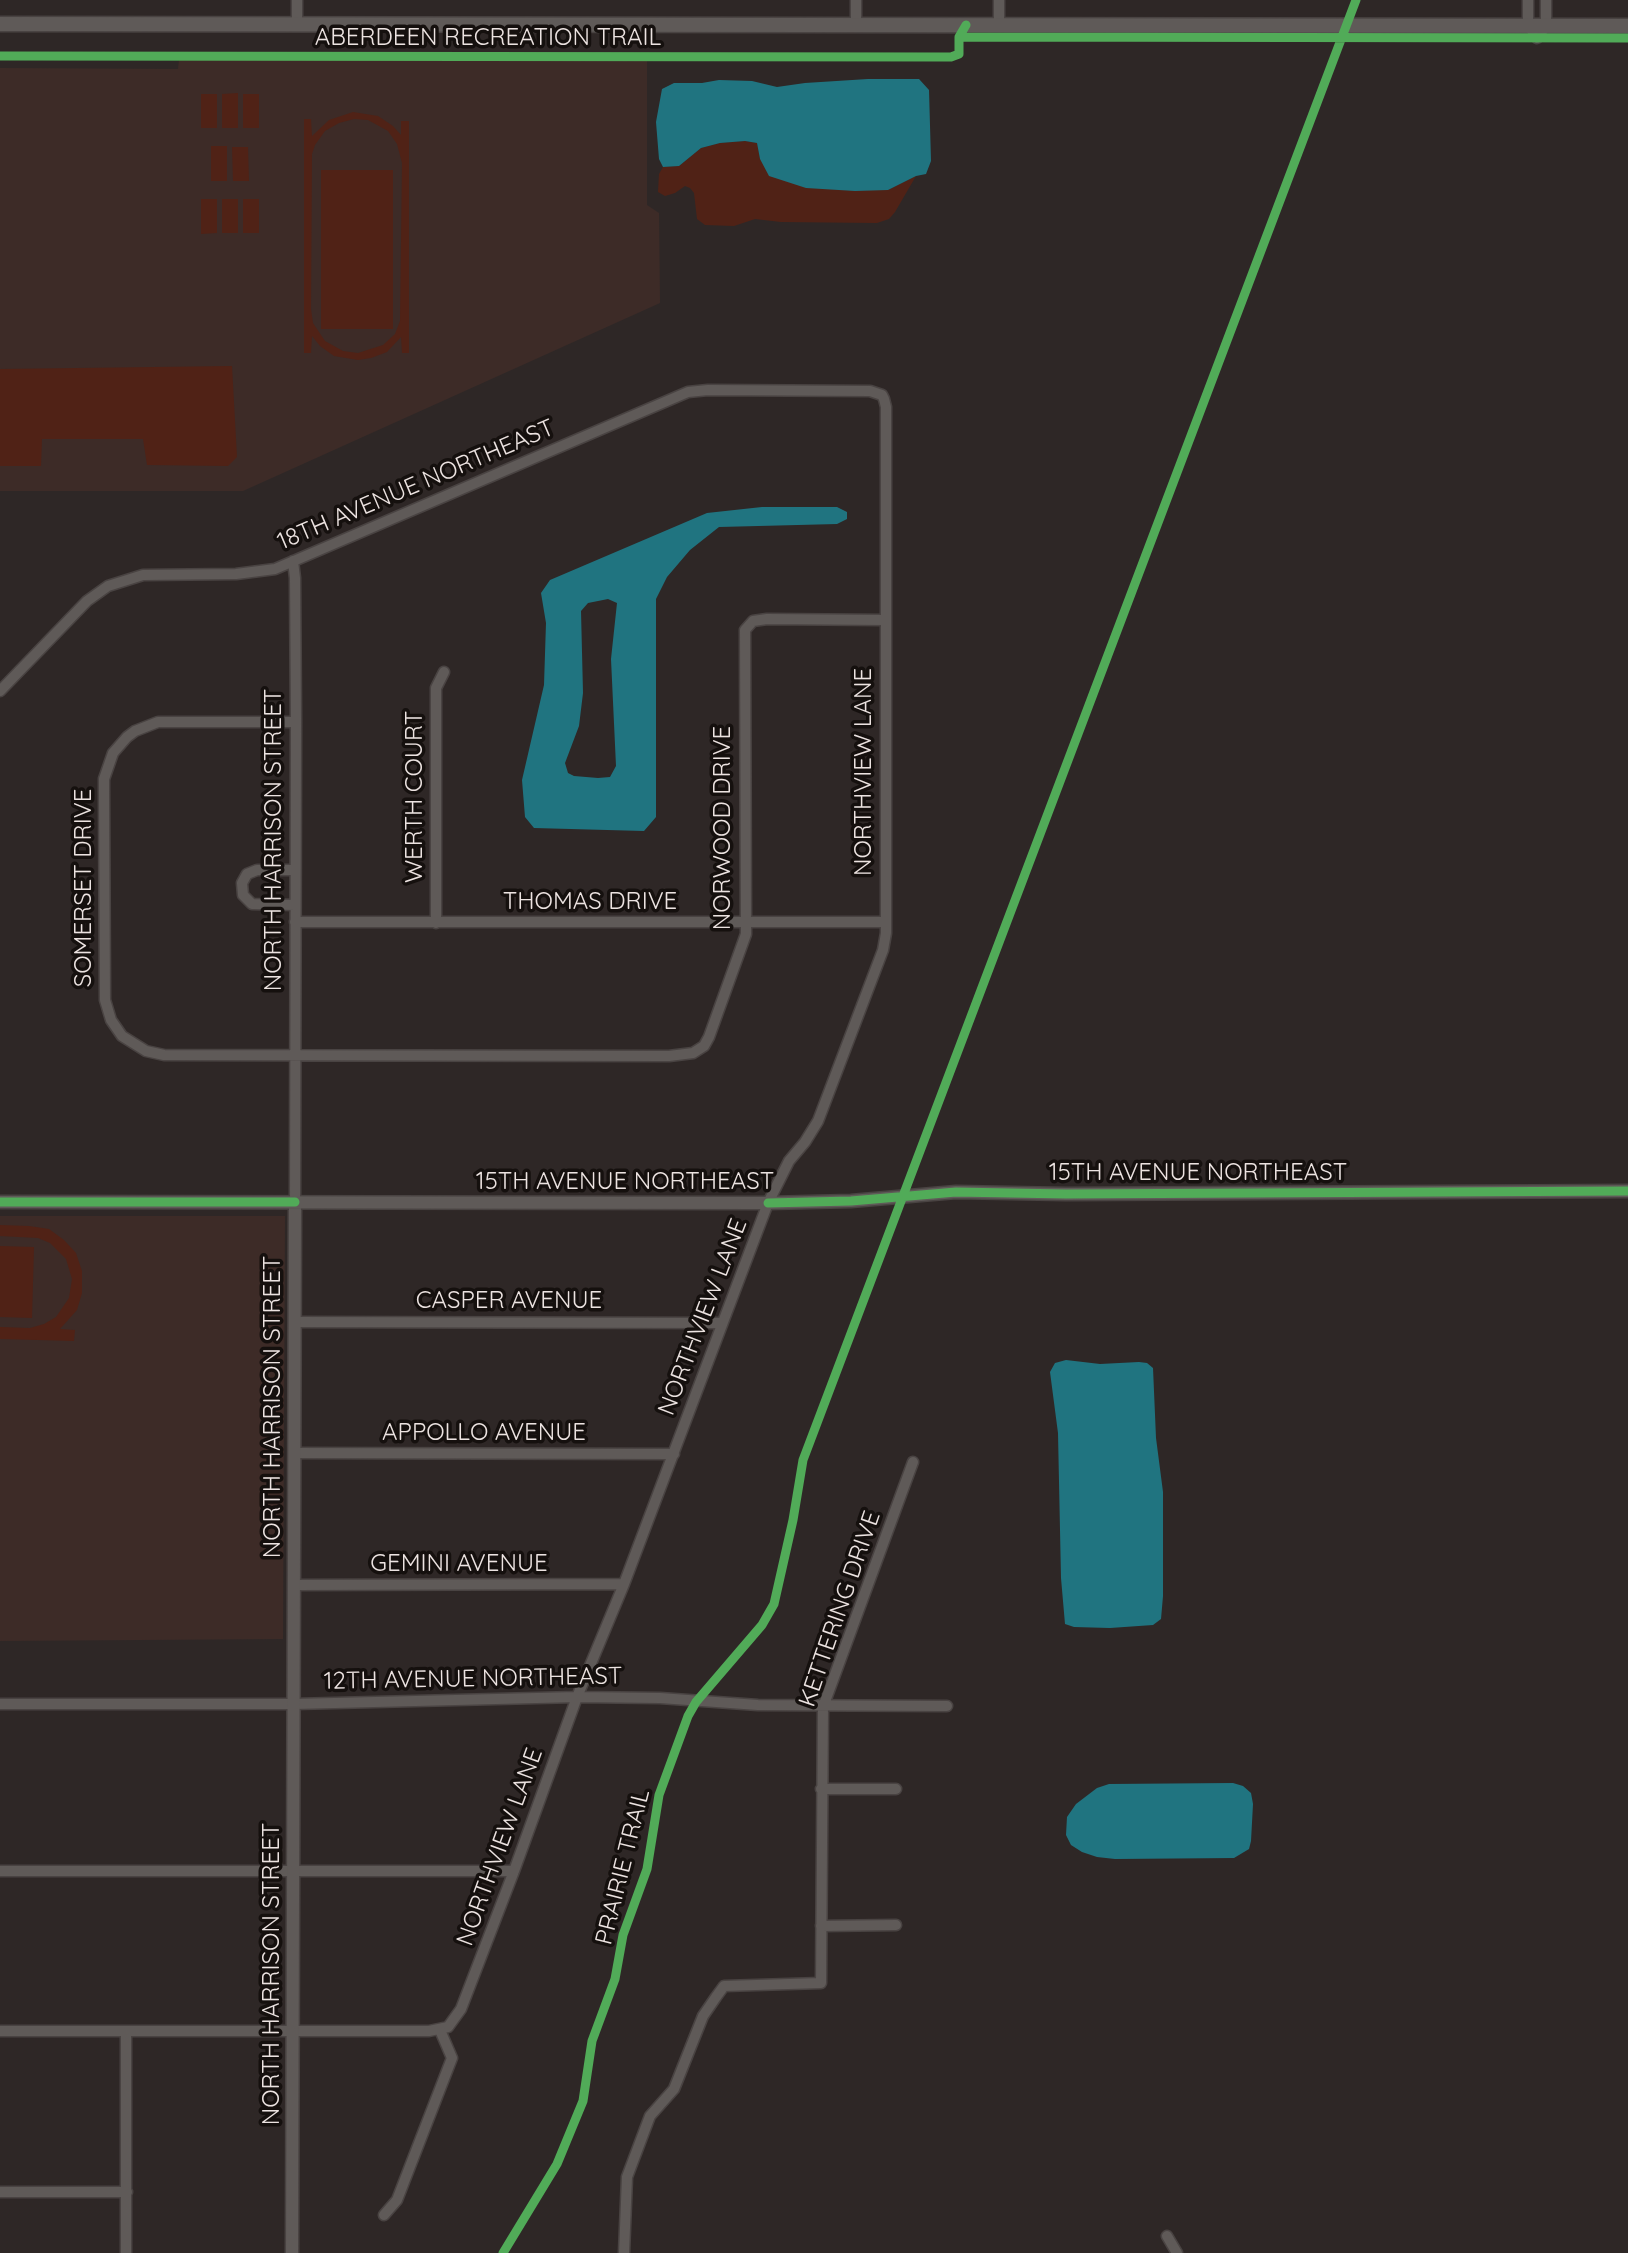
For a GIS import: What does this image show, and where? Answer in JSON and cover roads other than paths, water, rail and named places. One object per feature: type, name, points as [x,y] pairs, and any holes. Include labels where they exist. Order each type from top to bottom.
[{"type":"main road","points":[[0,24],[1628,26]]},
{"type":"street","points":[[297,0],[297,24]]},
{"type":"street","points":[[856,0],[856,24]]},
{"type":"street","points":[[999,0],[999,25]]},
{"type":"street","points":[[1528,0],[1528,26]]},
{"type":"street","points":[[1546,0],[1546,26]]},
{"type":"street","name":"18TH AVENUE NORTHEAST","points":[[0,691],[87,601],[108,586],[143,575],[264,571],[688,392],[870,391],[882,395]]},
{"type":"street","name":"NORTHVIEW LANE","points":[[444,2029],[461,2009],[577,1697],[624,1584],[768,1203],[789,1161],[818,1121],[883,950],[886,922],[886,407],[882,395]]},
{"type":"street","name":"NORTH HARRISON STREET","points":[[292,2253],[296,722],[293,561]]},
{"type":"street","name":"NORWOOD DRIVE","points":[[295,1055],[669,1056],[693,1053],[704,1046],[744,943],[746,923],[745,630],[754,621],[767,619],[885,620]]},
{"type":"street","name":"WERTH COURT","points":[[436,923],[436,688],[444,672]]},
{"type":"street","name":"SOMERSET DRIVE","points":[[295,1055],[164,1055],[146,1051],[130,1042],[116,1029],[105,1000],[104,779],[113,753],[127,737],[146,725],[170,721],[296,722]]},
{"type":"street","points":[[295,870],[257,870],[247,874],[242,883],[243,895],[251,904],[295,905]]},
{"type":"street","name":"THOMAS DRIVE","points":[[295,922],[886,922]]},
{"type":"street","name":"15TH AVENUE NORTHEAST","points":[[0,1202],[768,1203],[850,1201],[956,1192],[1066,1194],[1628,1191]]},
{"type":"street","name":"CASPER AVENUE","points":[[295,1322],[722,1323]]},
{"type":"street","name":"APPOLLO AVENUE","points":[[294,1453],[674,1454]]},
{"type":"street","name":"KETTERING DRIVE","points":[[624,2253],[627,2177],[650,2116],[674,2090],[703,2016],[724,1986],[821,1983],[823,1707],[913,1462]]},
{"type":"street","name":"GEMINI AVENUE","points":[[294,1585],[624,1584]]},
{"type":"street","name":"12TH AVENUE NORTHEAST","points":[[0,1704],[294,1704],[577,1697],[660,1698],[823,1707],[947,1706]]},
{"type":"street","points":[[821,1789],[896,1789]]},
{"type":"street","points":[[0,1871],[514,1871]]},
{"type":"street","points":[[821,1926],[896,1925]]},
{"type":"street","points":[[0,2031],[293,2032],[444,2029],[452,2058],[397,2200],[384,2215]]},
{"type":"street","points":[[126,2031],[126,2253]]},
{"type":"street","points":[[0,2192],[127,2192]]},
{"type":"street","points":[[1167,2236],[1177,2253]]},
{"type":"water","points":[[868,79],[919,79],[929,90],[931,161],[926,174],[888,190],[806,188],[769,176],[760,159],[757,143],[745,141],[701,148],[679,166],[663,167],[659,159],[656,122],[662,89],[674,83],[752,81],[777,87]]},
{"type":"water","points":[[762,507],[837,507],[847,512],[847,519],[837,524],[719,527],[690,550],[667,577],[656,599],[656,817],[644,831],[534,828],[525,817],[522,780],[544,685],[546,623],[541,593],[550,580],[707,513]],"holes":[[[608,599],[617,603],[611,659],[616,766],[610,777],[574,776],[568,773],[565,763],[579,726],[583,693],[581,611],[588,603]]]},
{"type":"water","points":[[1066,1360],[1100,1364],[1139,1362],[1147,1363],[1153,1368],[1156,1438],[1163,1492],[1163,1596],[1161,1619],[1153,1625],[1110,1628],[1074,1627],[1065,1624],[1061,1578],[1058,1433],[1050,1372],[1055,1363]]},
{"type":"water","points":[[1233,1783],[1243,1786],[1251,1793],[1253,1804],[1249,1849],[1234,1858],[1097,1857],[1071,1845],[1066,1835],[1067,1817],[1076,1804],[1097,1788],[1109,1784]]}]
